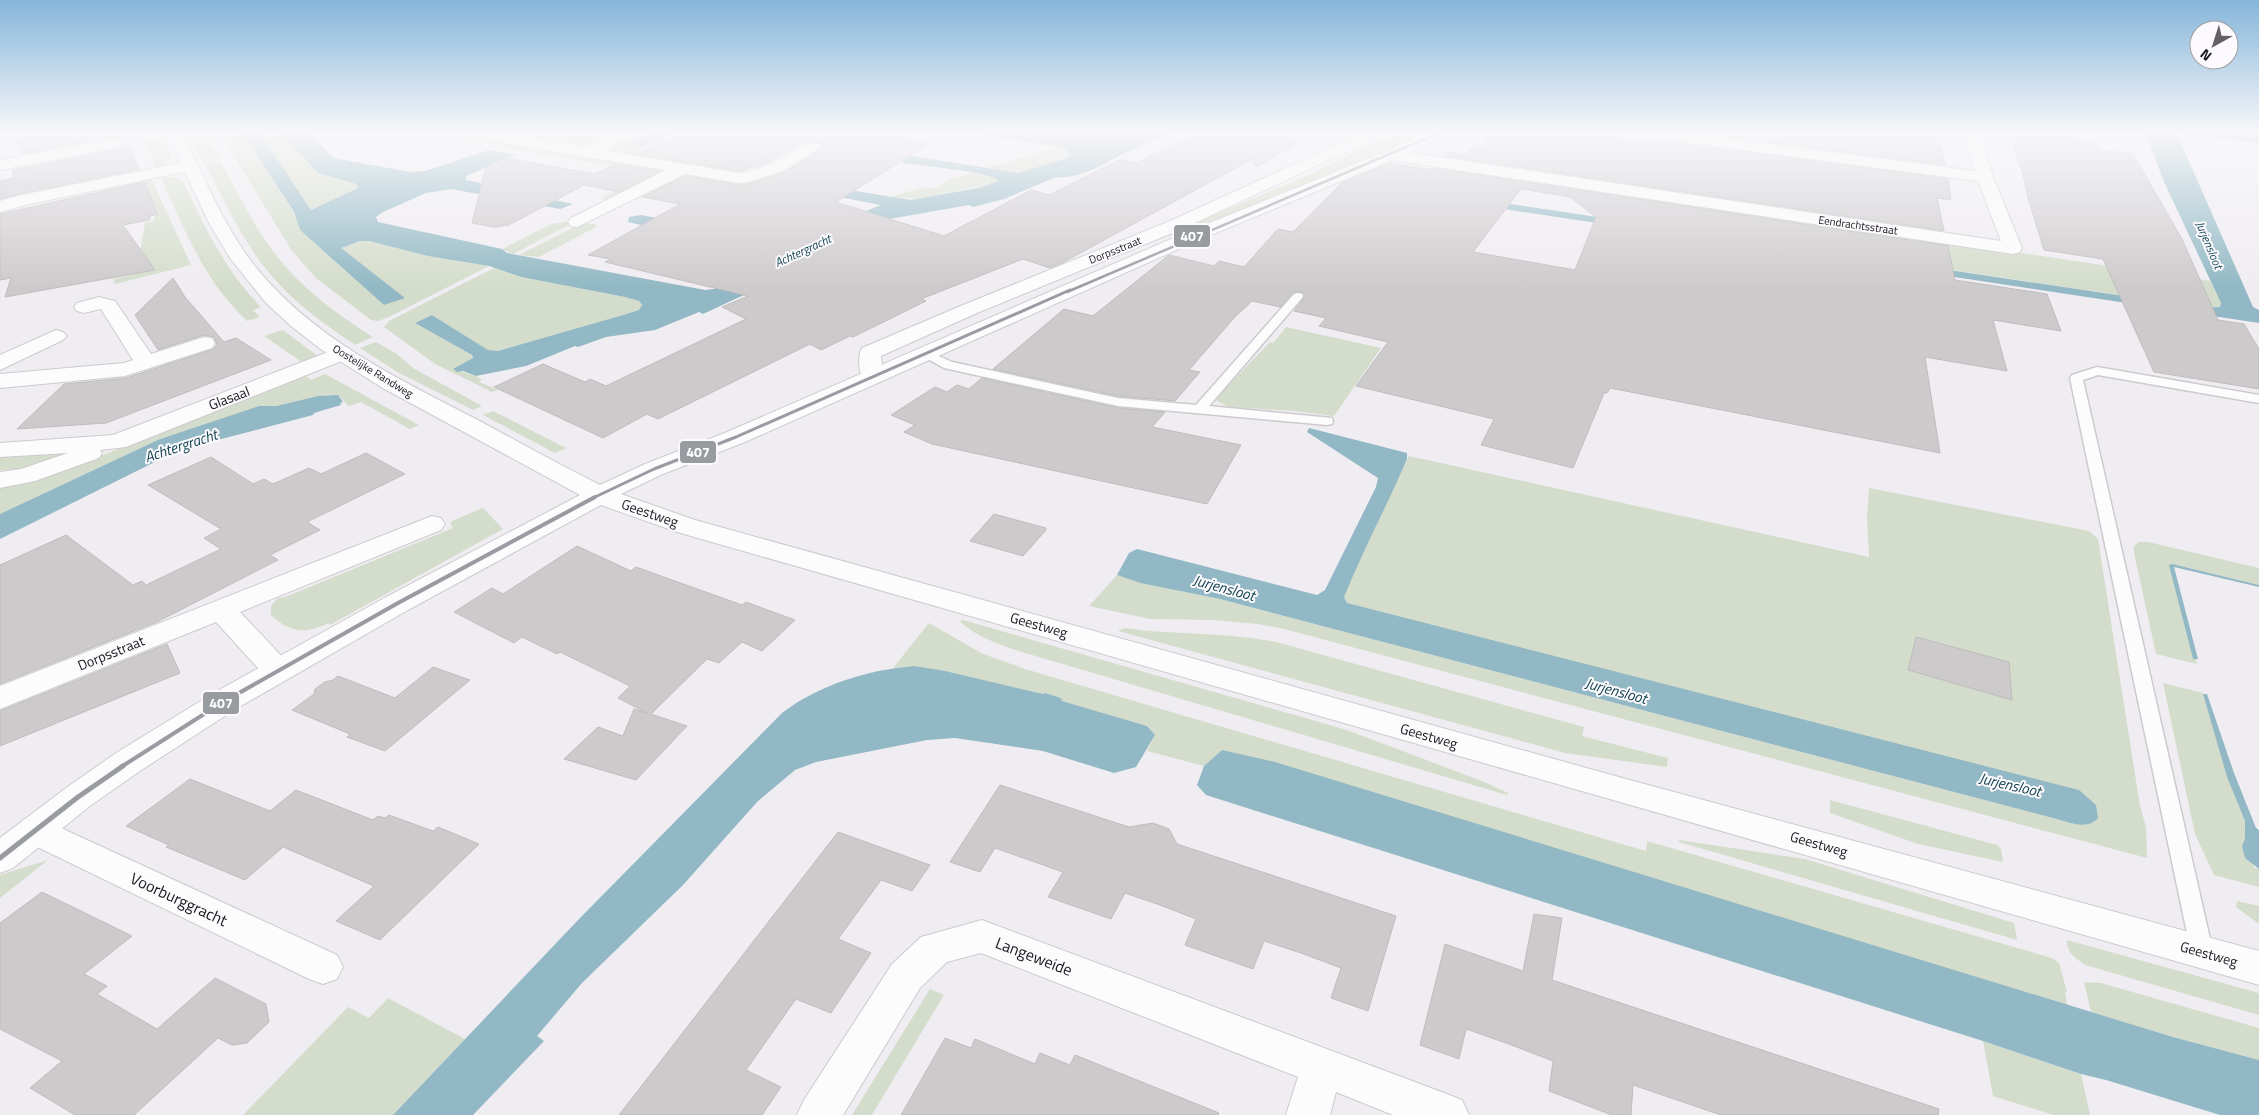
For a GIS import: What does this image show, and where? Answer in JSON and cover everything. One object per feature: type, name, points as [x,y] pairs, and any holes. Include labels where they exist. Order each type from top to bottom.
[{"type":"street","points":[[0,207],[27,199],[101,184]]},
{"type":"street","name":"Oostelijke Randweg","points":[[200,184],[222,228],[250,273],[288,312],[341,353],[407,392],[601,494]]},
{"type":"street","points":[[577,222],[653,184]]},
{"type":"street","name":"Dorpsstraat","points":[[872,376],[870,353],[970,309],[1176,225],[1265,184]]},
{"type":"street","points":[[0,858],[135,758],[223,702],[601,494],[1193,236],[1320,184]]},
{"type":"street","name":"Eendrachtsstraat","points":[[1585,184],[2013,248],[1987,184]]},
{"type":"street","points":[[84,307],[99,303],[108,305],[146,363]]},
{"type":"street","points":[[0,363],[56,336]]},
{"type":"street","points":[[0,380],[125,369],[204,343]]},
{"type":"street","name":"Glasaal","points":[[0,480],[38,472],[341,353]]},
{"type":"street","name":"Glasaal","points":[[0,450],[117,442]]},
{"type":"street","name":"Geestweg","points":[[601,494],[628,506],[686,526],[2259,968]]},
{"type":"street","name":"Dorpsstraat","points":[[0,698],[432,524]]},
{"type":"street","points":[[221,609],[278,671]]},
{"type":"street","name":"Voorburggracht","points":[[36,830],[323,968]]},
{"type":"street","name":"Langeweide","points":[[819,1115],[906,976],[935,949],[982,936],[1447,1115]]},
{"type":"street","points":[[1308,1115],[1322,1067]]},
{"type":"lane","points":[[1199,410],[1298,296]]},
{"type":"lane","points":[[924,353],[948,365],[1118,402],[1327,421]]},
{"type":"lane","points":[[2202,952],[2076,378],[2098,371],[2259,399]]},
{"type":"green space","points":[[145,184],[154,184],[191,265],[115,284],[113,279],[136,274],[145,223],[154,221],[155,215],[159,214]]},
{"type":"green space","points":[[164,184],[184,184],[208,232],[226,263],[261,307],[253,310],[260,317],[247,321],[232,306],[207,272]]},
{"type":"green space","points":[[215,184],[233,184],[261,233],[286,267],[321,300],[373,337],[355,345],[307,310],[288,294],[268,272],[238,228]]},
{"type":"green space","points":[[251,184],[275,184],[294,213],[300,230],[384,305],[341,248],[360,241],[369,241],[428,256],[489,266],[378,321],[371,320],[316,278],[292,251]]},
{"type":"green space","points":[[293,184],[356,184],[358,189],[310,210]]},
{"type":"green space","points":[[629,184],[643,184],[612,201],[600,199]]},
{"type":"green space","points":[[663,184],[677,184],[651,199],[637,196]]},
{"type":"green space","points":[[719,184],[775,184],[764,191]]},
{"type":"green space","points":[[942,184],[989,184],[919,199],[890,197],[925,187],[936,188]]},
{"type":"green space","points":[[1287,184],[1310,184],[1292,192],[1127,251]]},
{"type":"green space","points":[[1638,196],[2210,281],[2221,303],[2220,307],[2203,308],[1630,221]]},
{"type":"green space","points":[[575,222],[513,254],[502,249],[551,224]]},
{"type":"green space","points":[[582,223],[595,224],[596,227],[539,257],[519,255]]},
{"type":"green space","points":[[494,268],[521,277],[625,297],[639,301],[642,305],[639,310],[498,351],[488,350],[432,315],[415,323],[472,355],[473,358],[454,369],[476,376],[482,380],[479,382],[498,390],[492,392],[435,364],[384,327],[389,321]]},
{"type":"green space","points":[[1286,327],[1381,348],[1334,416],[1294,411],[1229,407],[1217,401],[1217,397],[1270,342],[1273,343]]},
{"type":"green space","points":[[283,330],[319,357],[303,363],[264,336]]},
{"type":"green space","points":[[376,342],[397,354],[413,368],[482,406],[473,410],[399,373],[360,348]]},
{"type":"green space","points":[[325,374],[419,425],[410,429],[361,402],[349,406],[338,395],[318,396],[276,406],[259,406],[160,439],[0,514],[0,487],[47,477],[273,388],[306,376],[311,380]]},
{"type":"green space","points":[[493,411],[566,448],[555,453],[483,415]]},
{"type":"green space","points":[[74,451],[27,469],[0,470],[0,453]]},
{"type":"green space","points":[[1409,456],[1869,557],[1867,518],[1869,488],[2089,531],[2098,539],[2140,806],[2146,827],[2147,858],[1284,629],[1258,624],[1213,620],[1150,619],[1089,606],[1117,575],[1140,583],[1220,599],[2049,817],[2086,825],[1340,601]]},
{"type":"green space","points":[[483,508],[503,529],[330,625],[328,623],[312,629],[298,630],[284,625],[271,615],[271,606],[278,598],[285,597],[453,528],[450,523],[452,521]]},
{"type":"green space","points":[[2139,542],[2148,542],[2259,568],[2259,585],[2170,564],[2193,659],[2196,659],[2197,664],[2156,654],[2134,553],[2134,546]]},
{"type":"green space","points":[[963,620],[1347,730],[1482,781],[1508,793],[1507,795],[1012,649],[977,634],[960,621]]},
{"type":"green space","points":[[929,623],[981,653],[1025,669],[1646,851],[1647,841],[2052,958],[2059,963],[2067,992],[2065,992],[2067,1005],[1222,750],[1204,766],[1147,751],[1155,735],[1147,726],[1062,701],[1061,698],[1045,693],[914,666],[893,668]]},
{"type":"green space","points":[[1124,628],[1276,642],[1584,727],[1582,736],[1668,758],[1667,767],[1565,753],[1118,631]]},
{"type":"green space","points":[[2163,683],[2203,693],[2227,777],[2245,821],[2245,840],[2242,846],[2255,868],[2259,869],[2259,887],[2214,875],[2195,834]]},
{"type":"green space","points":[[1830,800],[1997,845],[2001,849],[2003,862],[1918,844],[1830,813]]},
{"type":"green space","points":[[1679,840],[1805,859],[2014,923],[2017,940],[1679,842]]},
{"type":"green space","points":[[48,860],[0,898],[0,875]]},
{"type":"green space","points":[[2237,901],[2259,906],[2259,924],[2236,907]]},
{"type":"green space","points":[[2067,940],[2259,993],[2259,1015],[2085,965],[2070,952]]},
{"type":"green space","points":[[2084,982],[2101,983],[2259,1028],[2259,1060],[2173,1037],[2091,1012]]},
{"type":"green space","points":[[930,989],[944,995],[872,1115],[852,1115]]},
{"type":"green space","points":[[388,998],[465,1039],[393,1115],[243,1115],[348,1007],[369,1018]]},
{"type":"green space","points":[[1983,1041],[2081,1074],[2090,1115],[2053,1115],[1993,1096]]},
{"type":"water","name":"Achtergracht","points":[[276,184],[294,184],[311,210],[358,188],[356,184],[484,184],[573,204],[560,209],[451,189],[426,193],[376,217],[378,222],[502,249],[507,253],[705,290],[714,289],[736,279],[645,226],[628,222],[629,217],[641,215],[789,243],[881,205],[782,186],[787,184],[813,184],[911,200],[978,188],[990,184],[1039,184],[1004,199],[973,207],[969,205],[889,219],[746,294],[703,314],[699,312],[655,330],[606,337],[578,347],[575,346],[526,366],[476,376],[463,371],[457,372],[453,369],[473,358],[472,355],[415,323],[432,315],[488,350],[498,351],[639,310],[642,305],[639,301],[625,297],[521,277],[489,266],[428,256],[369,241],[360,241],[341,248],[405,298],[384,305],[300,230],[294,212]]},
{"type":"water","name":"Jurjensloot","points":[[2165,184],[2199,184],[2253,307],[2259,310],[2259,323],[1497,208],[1497,202],[2203,308],[2220,307],[2221,303]]},
{"type":"water","name":"Achtergracht","points":[[338,395],[343,402],[340,403],[341,405],[314,413],[313,415],[202,444],[200,442],[179,450],[0,539],[0,514],[160,439],[259,406],[276,406],[318,396]]},
{"type":"water","name":"Jurjensloot","points":[[1309,428],[1407,453],[1407,459],[1344,597],[1347,603],[2079,790],[2096,805],[2098,818],[2088,824],[2075,824],[1220,599],[1140,583],[1117,575],[1129,553],[1137,549],[1317,595],[1325,590],[1376,487],[1378,478],[1307,432]]},
{"type":"water","points":[[2172,564],[2259,585],[2259,587],[2174,567],[2198,659],[2193,659],[2169,565]]},
{"type":"water","points":[[914,666],[1045,693],[1061,698],[1062,701],[1147,726],[1155,735],[1136,767],[1114,773],[1043,751],[955,738],[927,740],[816,762],[795,770],[758,801],[683,885],[582,983],[537,1036],[544,1041],[473,1115],[393,1115],[580,918],[782,713],[812,694],[844,680],[879,671]]},
{"type":"water","points":[[2203,694],[2207,694],[2234,773],[2256,828],[2259,830],[2259,869],[2245,858],[2242,846],[2245,839],[2245,821],[2227,777]]},
{"type":"water","points":[[1222,750],[1275,762],[2173,1037],[2259,1060],[2259,1115],[2220,1115],[2081,1074],[1983,1041],[1206,795],[1197,785],[1204,766]]},
{"type":"building","points":[[0,184],[69,184],[0,199]]},
{"type":"building","points":[[135,184],[145,184],[158,214],[150,216],[150,220],[123,225],[155,270],[5,297],[11,278],[0,280],[0,214]]},
{"type":"building","points":[[482,184],[635,184],[619,192],[584,185],[509,225],[494,227],[472,223]]},
{"type":"building","points":[[669,184],[865,184],[836,202],[944,236],[1031,190],[1049,195],[1071,184],[1206,184],[1050,268],[1023,259],[921,299],[926,301],[853,337],[850,336],[821,350],[810,344],[658,419],[647,414],[603,438],[494,387],[543,364],[585,382],[590,379],[606,386],[746,319],[722,307],[748,296],[605,262],[611,259],[588,255],[680,204],[643,197]]},
{"type":"building","points":[[1341,184],[1540,184],[1948,246],[1955,280],[2047,294],[2061,331],[1993,320],[2007,371],[1925,357],[1940,453],[1610,388],[1607,393],[1604,393],[1573,468],[1481,445],[1494,419],[1356,386],[1388,342],[1319,326],[1326,318],[1294,311],[1305,297],[1304,293],[1298,291],[1293,293],[1280,307],[1252,301],[1234,318],[1189,370],[1200,372],[1175,401],[1118,396],[993,369],[1064,309],[1093,316],[1169,255],[1214,266],[1219,261],[1244,267],[1278,229],[1293,232]],"holes":[[[1521,189],[1570,197],[1596,217],[1575,270],[1473,252]]]},
{"type":"building","points":[[1631,184],[1949,184],[1951,200],[1937,198],[1944,231]]},
{"type":"building","points":[[2025,184],[2150,184],[2182,239],[2218,320],[2244,324],[2259,349],[2259,389],[2154,372],[2103,259],[2044,250]]},
{"type":"building","points":[[173,278],[185,297],[224,342],[236,338],[271,360],[106,423],[17,429],[64,384],[126,378],[214,349],[217,344],[214,337],[204,335],[158,350],[135,315]]},
{"type":"building","points":[[982,378],[1118,408],[1165,412],[1152,427],[1241,445],[1207,504],[932,444],[904,432],[915,425],[891,415],[935,387],[947,392],[957,385],[969,389]]},
{"type":"building","points":[[366,453],[405,474],[307,522],[320,530],[270,555],[278,560],[157,622],[0,684],[0,565],[66,535],[133,585],[142,581],[146,585],[221,549],[204,538],[221,529],[148,485],[211,457],[253,484],[264,479],[273,484],[309,468],[321,474]]},
{"type":"building","points":[[994,514],[1046,528],[1046,530],[1023,556],[970,541]]},
{"type":"building","points":[[577,546],[631,571],[636,567],[742,605],[746,602],[795,620],[762,651],[742,642],[719,663],[707,659],[651,714],[687,726],[636,780],[564,759],[598,727],[623,736],[634,709],[647,713],[618,698],[630,686],[560,652],[557,654],[522,637],[514,643],[454,612],[492,588],[503,594]]},
{"type":"building","points":[[1916,637],[2009,662],[2012,700],[1908,670]]},
{"type":"building","points":[[167,644],[180,673],[0,746],[0,711]]},
{"type":"building","points":[[433,667],[470,680],[385,751],[347,737],[350,734],[292,710],[314,694],[315,689],[338,676],[395,698]]},
{"type":"building","points":[[190,779],[270,811],[296,790],[373,820],[378,816],[385,818],[389,815],[433,831],[438,827],[479,844],[380,940],[336,921],[374,886],[283,847],[245,880],[166,847],[169,845],[126,826]]},
{"type":"building","points":[[1000,785],[1129,827],[1153,823],[1169,829],[1177,844],[1396,916],[1368,1011],[1331,998],[1341,968],[1301,953],[1264,941],[1253,969],[1185,945],[1196,919],[1160,905],[1125,893],[1111,919],[1048,897],[1063,872],[995,848],[980,872],[950,862]]},
{"type":"building","points":[[838,832],[930,865],[912,891],[881,880],[838,939],[871,953],[831,1013],[796,999],[746,1070],[781,1087],[762,1115],[619,1115]]},
{"type":"building","points":[[42,892],[132,936],[84,974],[107,986],[97,994],[157,1029],[215,978],[266,1004],[269,1022],[247,1043],[232,1045],[218,1038],[134,1115],[75,1115],[30,1088],[62,1061],[0,1029],[0,923]]},
{"type":"building","points":[[1534,914],[1562,918],[1552,980],[1939,1109],[1938,1115],[1721,1115],[1633,1085],[1631,1115],[1612,1115],[1549,1091],[1553,1061],[1509,1044],[1466,1029],[1459,1059],[1420,1045],[1445,944],[1523,971]]},
{"type":"building","points":[[945,1038],[971,1048],[975,1039],[1035,1064],[1040,1053],[1070,1065],[1075,1055],[1219,1113],[1218,1115],[901,1115]]},
{"type":"transit line","name":"407","points":[[0,858],[78,797],[128,762],[223,702],[398,603],[601,494],[654,469],[736,437],[1193,236],[1320,184]]}]
